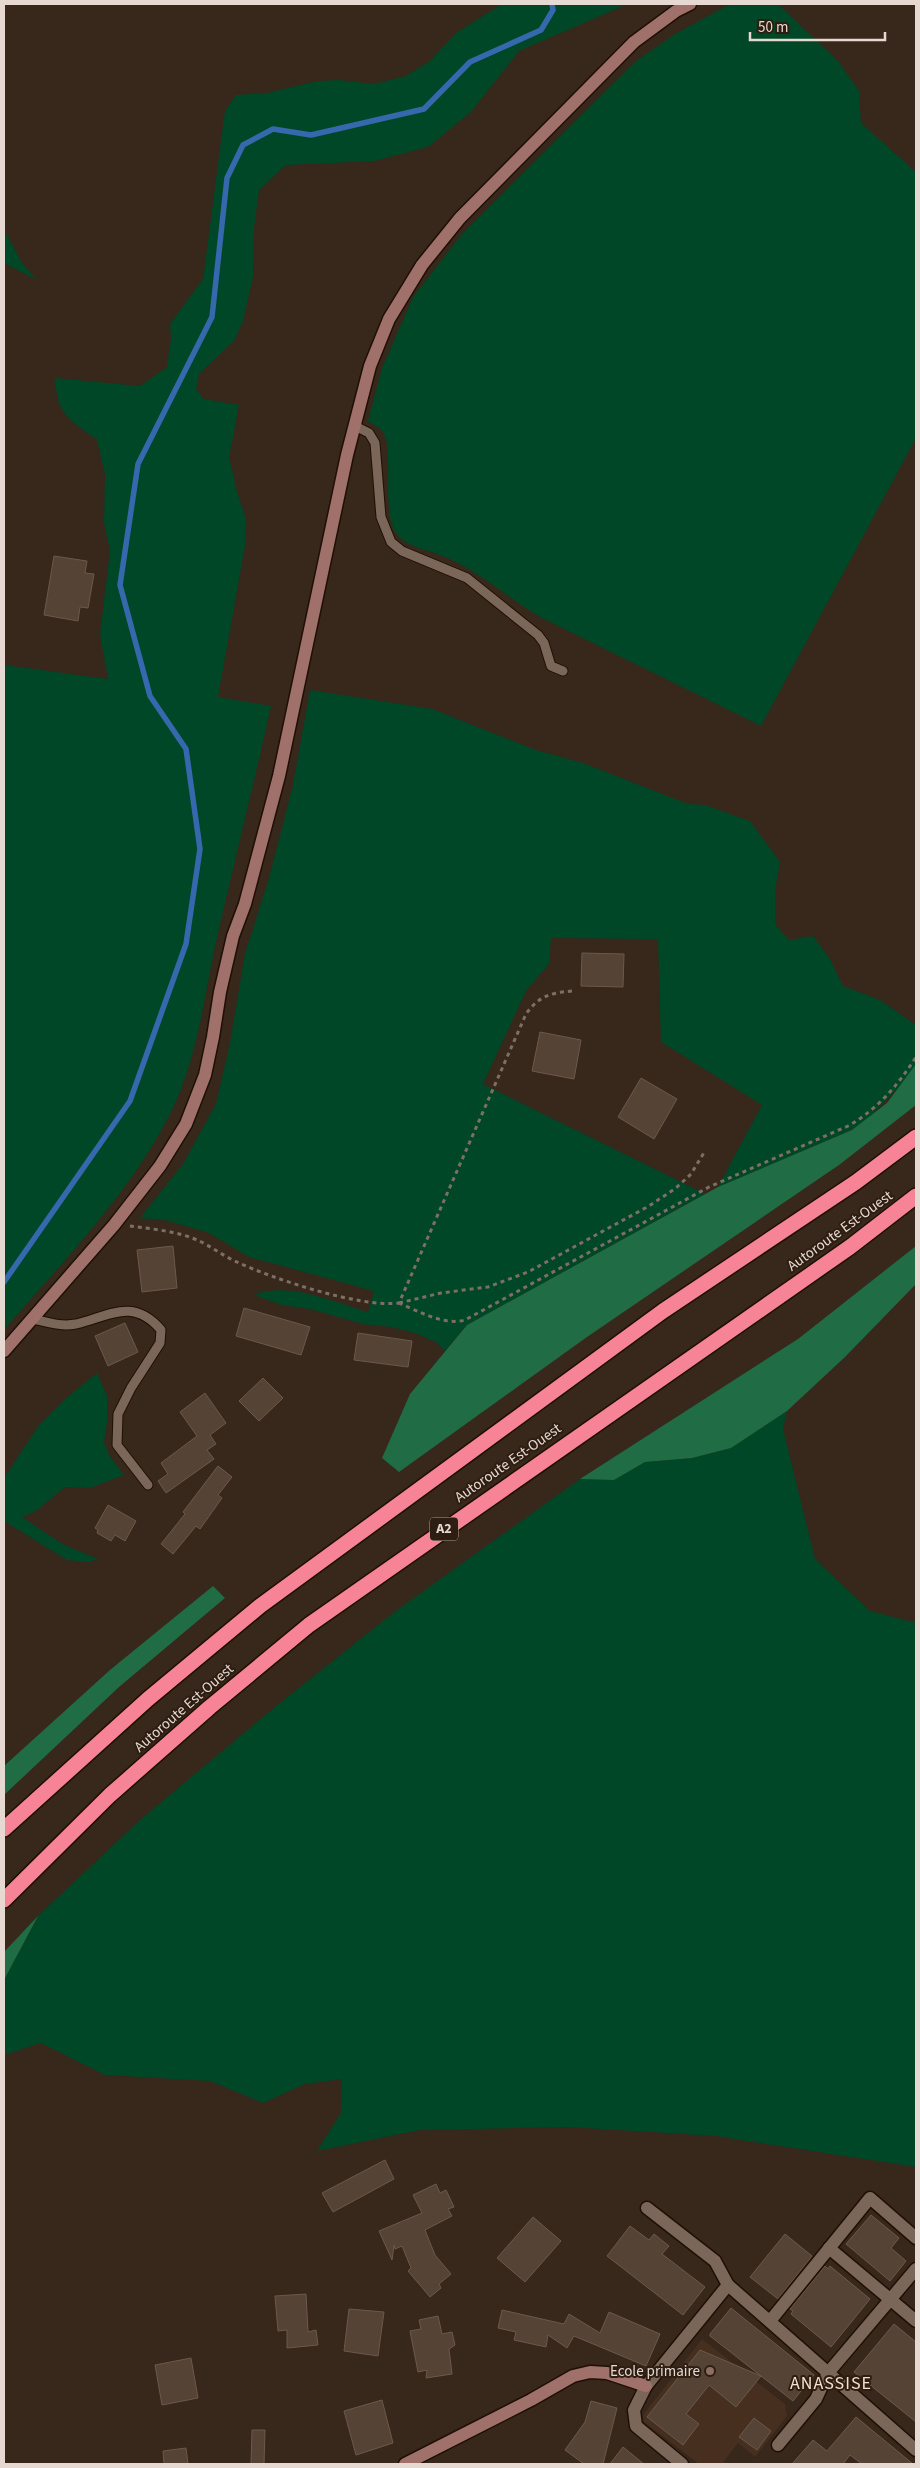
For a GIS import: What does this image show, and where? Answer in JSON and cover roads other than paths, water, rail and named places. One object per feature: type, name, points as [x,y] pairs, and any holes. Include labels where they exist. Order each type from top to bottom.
[{"type":"highway","name":"Autoroute Est-Ouest","points":[[4,1829],[148,1699],[260,1606],[647,1323],[856,1182],[916,1136]]},
{"type":"highway","name":"Autoroute Est-Ouest","points":[[4,1900],[110,1795],[210,1707],[309,1625],[842,1252],[916,1196]]},
{"type":"street","points":[[4,1352],[114,1225],[160,1166],[186,1124],[204,1075],[231,945],[245,904],[279,776],[298,679],[370,366],[389,319],[422,265],[460,218],[634,42],[676,11],[690,4]]},
{"type":"street","points":[[770,2321],[870,2198],[916,2238]]},
{"type":"street","points":[[647,2208],[715,2261],[728,2285],[916,2450]]},
{"type":"street","points":[[829,2248],[891,2298],[916,2321]]},
{"type":"street","points":[[778,2445],[816,2399],[828,2372],[916,2269]]},
{"type":"street","points":[[682,2464],[636,2426],[634,2410],[646,2386],[728,2285]]},
{"type":"street","points":[[405,2464],[531,2400],[573,2376],[590,2372],[607,2373],[646,2386]]},
{"type":"lane","points":[[355,426],[372,436],[375,443],[380,517],[391,542],[402,551],[466,578],[538,636],[544,643],[551,666],[563,671]]},
{"type":"lane","points":[[33,1319],[56,1325],[75,1324],[107,1313],[132,1310],[153,1320],[161,1330],[160,1343],[131,1388],[118,1414],[117,1445],[148,1486]]},
{"type":"waterway","points":[[4,1282],[130,1101],[186,944],[200,849],[186,749],[150,696],[120,585],[138,464],[212,317],[227,178],[243,145],[273,129],[311,135],[424,109],[470,62],[541,30],[553,10],[552,4]]},
{"type":"place","name":"Ecole primaire","points":[[710,2371]]},
{"type":"district","name":"ANASSISE","points":[[831,2383]]}]
